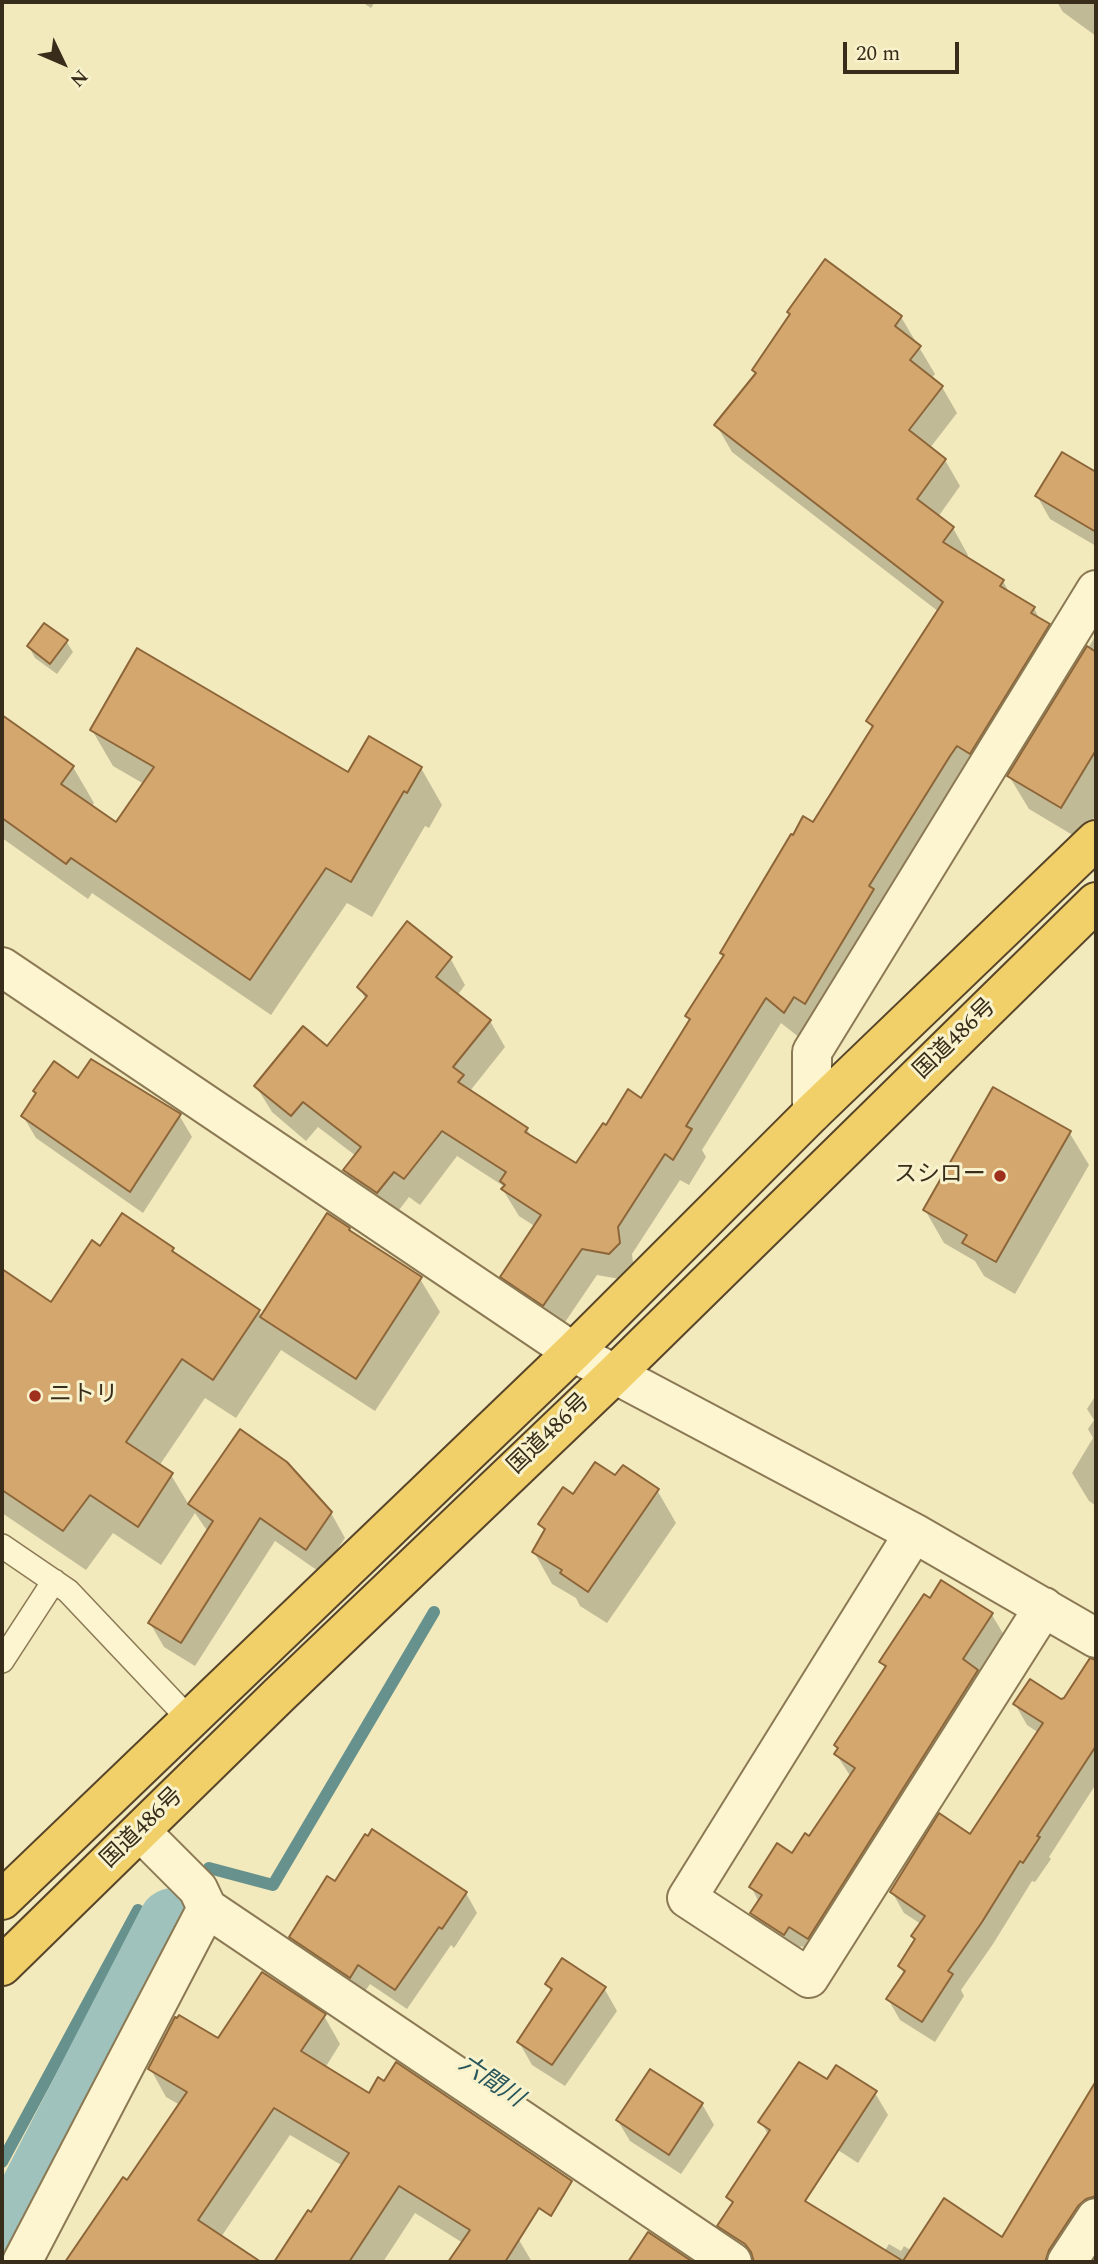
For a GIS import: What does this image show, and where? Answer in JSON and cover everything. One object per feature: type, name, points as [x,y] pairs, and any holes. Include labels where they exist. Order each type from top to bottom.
[{"type":"highway","name":"国道486号","points":[[2,1900],[573,1352],[812,1113],[1092,850]]},
{"type":"highway","name":"国道486号","points":[[2,1966],[279,1695],[614,1375],[1096,902]]},
{"type":"street","points":[[812,1113],[812,1052],[1096,590]]},
{"type":"street","points":[[2,967],[573,1352],[914,1533],[1096,1638]]},
{"type":"street","points":[[914,1533],[687,1898],[809,1978],[1044,1607]]},
{"type":"street","points":[[141,1832],[198,1889],[207,1908],[732,2262]]},
{"type":"street","points":[[22,2262],[207,1908]]},
{"type":"street","points":[[1067,2262],[1096,2218]]},
{"type":"lane","points":[[2,1546],[68,1591],[190,1720]]},
{"type":"lane","points":[[2,1661],[54,1581]]},
{"type":"building","points":[[825,259],[902,316],[895,326],[921,346],[910,360],[943,386],[909,430],[946,459],[917,499],[954,527],[943,542],[1004,580],[1000,586],[1035,607],[1031,613],[1050,624],[970,754],[957,746],[950,756],[869,886],[874,889],[805,1004],[794,997],[784,1013],[766,998],[686,1126],[692,1129],[673,1160],[665,1154],[618,1227],[620,1243],[609,1254],[582,1249],[543,1306],[500,1277],[541,1215],[501,1189],[505,1185],[500,1181],[506,1172],[442,1131],[404,1179],[394,1172],[377,1193],[343,1170],[361,1147],[303,1102],[291,1116],[254,1086],[303,1026],[327,1046],[367,996],[357,987],[407,921],[452,957],[436,977],[491,1020],[453,1067],[464,1075],[458,1082],[528,1128],[525,1132],[576,1163],[603,1123],[606,1125],[628,1089],[641,1098],[690,1019],[685,1016],[724,955],[720,953],[791,834],[793,835],[803,816],[813,822],[873,726],[866,721],[943,602],[714,425],[756,373],[752,370],[790,314],[787,312]]},
{"type":"building","points":[[1062,452],[1096,472],[1096,532],[1035,496]]},
{"type":"building","points":[[44,623],[68,640],[50,664],[27,646]]},
{"type":"building","points":[[1087,646],[1096,652],[1096,750],[1061,808],[1007,776]]},
{"type":"building","points":[[137,648],[348,772],[369,736],[422,767],[407,793],[404,791],[351,882],[326,868],[250,980],[71,858],[66,864],[2,818],[2,715],[74,766],[61,784],[116,822],[154,767],[90,730]]},
{"type":"building","points":[[91,1059],[181,1114],[130,1192],[21,1116],[36,1093],[33,1091],[54,1061],[78,1078]]},
{"type":"building","points":[[993,1087],[1071,1131],[996,1262],[962,1243],[967,1235],[923,1210]]},
{"type":"building","points":[[122,1213],[174,1248],[172,1251],[260,1310],[213,1380],[182,1359],[126,1442],[173,1473],[138,1527],[90,1495],[63,1531],[2,1490],[2,1269],[51,1302],[92,1240],[100,1246]]},
{"type":"building","points":[[327,1213],[422,1277],[356,1379],[260,1317]]},
{"type":"building","points":[[240,1429],[287,1462],[332,1512],[306,1550],[260,1518],[181,1643],[148,1623],[213,1521],[188,1504]]},
{"type":"building","points":[[595,1462],[615,1475],[623,1465],[659,1489],[588,1592],[560,1573],[562,1570],[532,1552],[545,1529],[538,1524],[563,1487],[573,1494]]},
{"type":"building","points":[[941,1580],[993,1613],[963,1659],[978,1670],[808,1939],[789,1927],[784,1935],[750,1913],[762,1895],[749,1887],[777,1843],[792,1853],[805,1833],[809,1836],[855,1768],[834,1754],[838,1748],[834,1745],[886,1666],[879,1662],[924,1594],[930,1598]]},
{"type":"building","points":[[1090,1658],[1096,1660],[1096,1746],[1037,1836],[1040,1837],[1023,1863],[1020,1861],[948,1971],[953,1974],[922,2022],[886,1999],[905,1971],[898,1966],[915,1939],[911,1936],[925,1916],[890,1892],[939,1813],[970,1834],[1043,1723],[1013,1704],[1030,1679],[1061,1699],[1064,1698]]},
{"type":"building","points":[[372,1829],[467,1892],[395,1990],[358,1965],[350,1978],[289,1937],[327,1876],[335,1881],[365,1834],[368,1836]]},
{"type":"building","points":[[562,1958],[606,1987],[552,2065],[517,2042],[552,1989],[545,1984]]},
{"type":"building","points":[[262,1972],[326,2014],[301,2051],[369,2093],[378,2077],[384,2081],[396,2062],[572,2181],[551,2216],[539,2208],[505,2262],[448,2262],[470,2230],[399,2186],[349,2262],[274,2262],[308,2210],[311,2212],[349,2153],[274,2108],[198,2220],[261,2262],[65,2262],[123,2177],[127,2180],[187,2092],[148,2069],[175,2017],[179,2015],[218,2038]]},
{"type":"building","points":[[799,2062],[827,2079],[836,2065],[877,2091],[805,2201],[903,2261],[944,2198],[1002,2237],[1096,2081],[1096,2196],[1086,2199],[1078,2206],[1049,2250],[1045,2262],[754,2262],[745,2244],[717,2226],[733,2202],[726,2197],[770,2130],[758,2122]]},
{"type":"building","points":[[650,2069],[703,2103],[669,2155],[616,2120]]},
{"type":"building","points":[[648,2232],[693,2262],[628,2262]]},
{"type":"waterway","points":[[209,1868],[273,1885],[434,1612]]},
{"type":"waterway","points":[[2,2162],[138,1910]]},
{"type":"waterway","name":"六間川","points":[[2,2255],[173,1923]]},
{"type":"place","name":"スシロー","points":[[1000,1176]]},
{"type":"place","name":"ニトリ","points":[[35,1396]]}]
